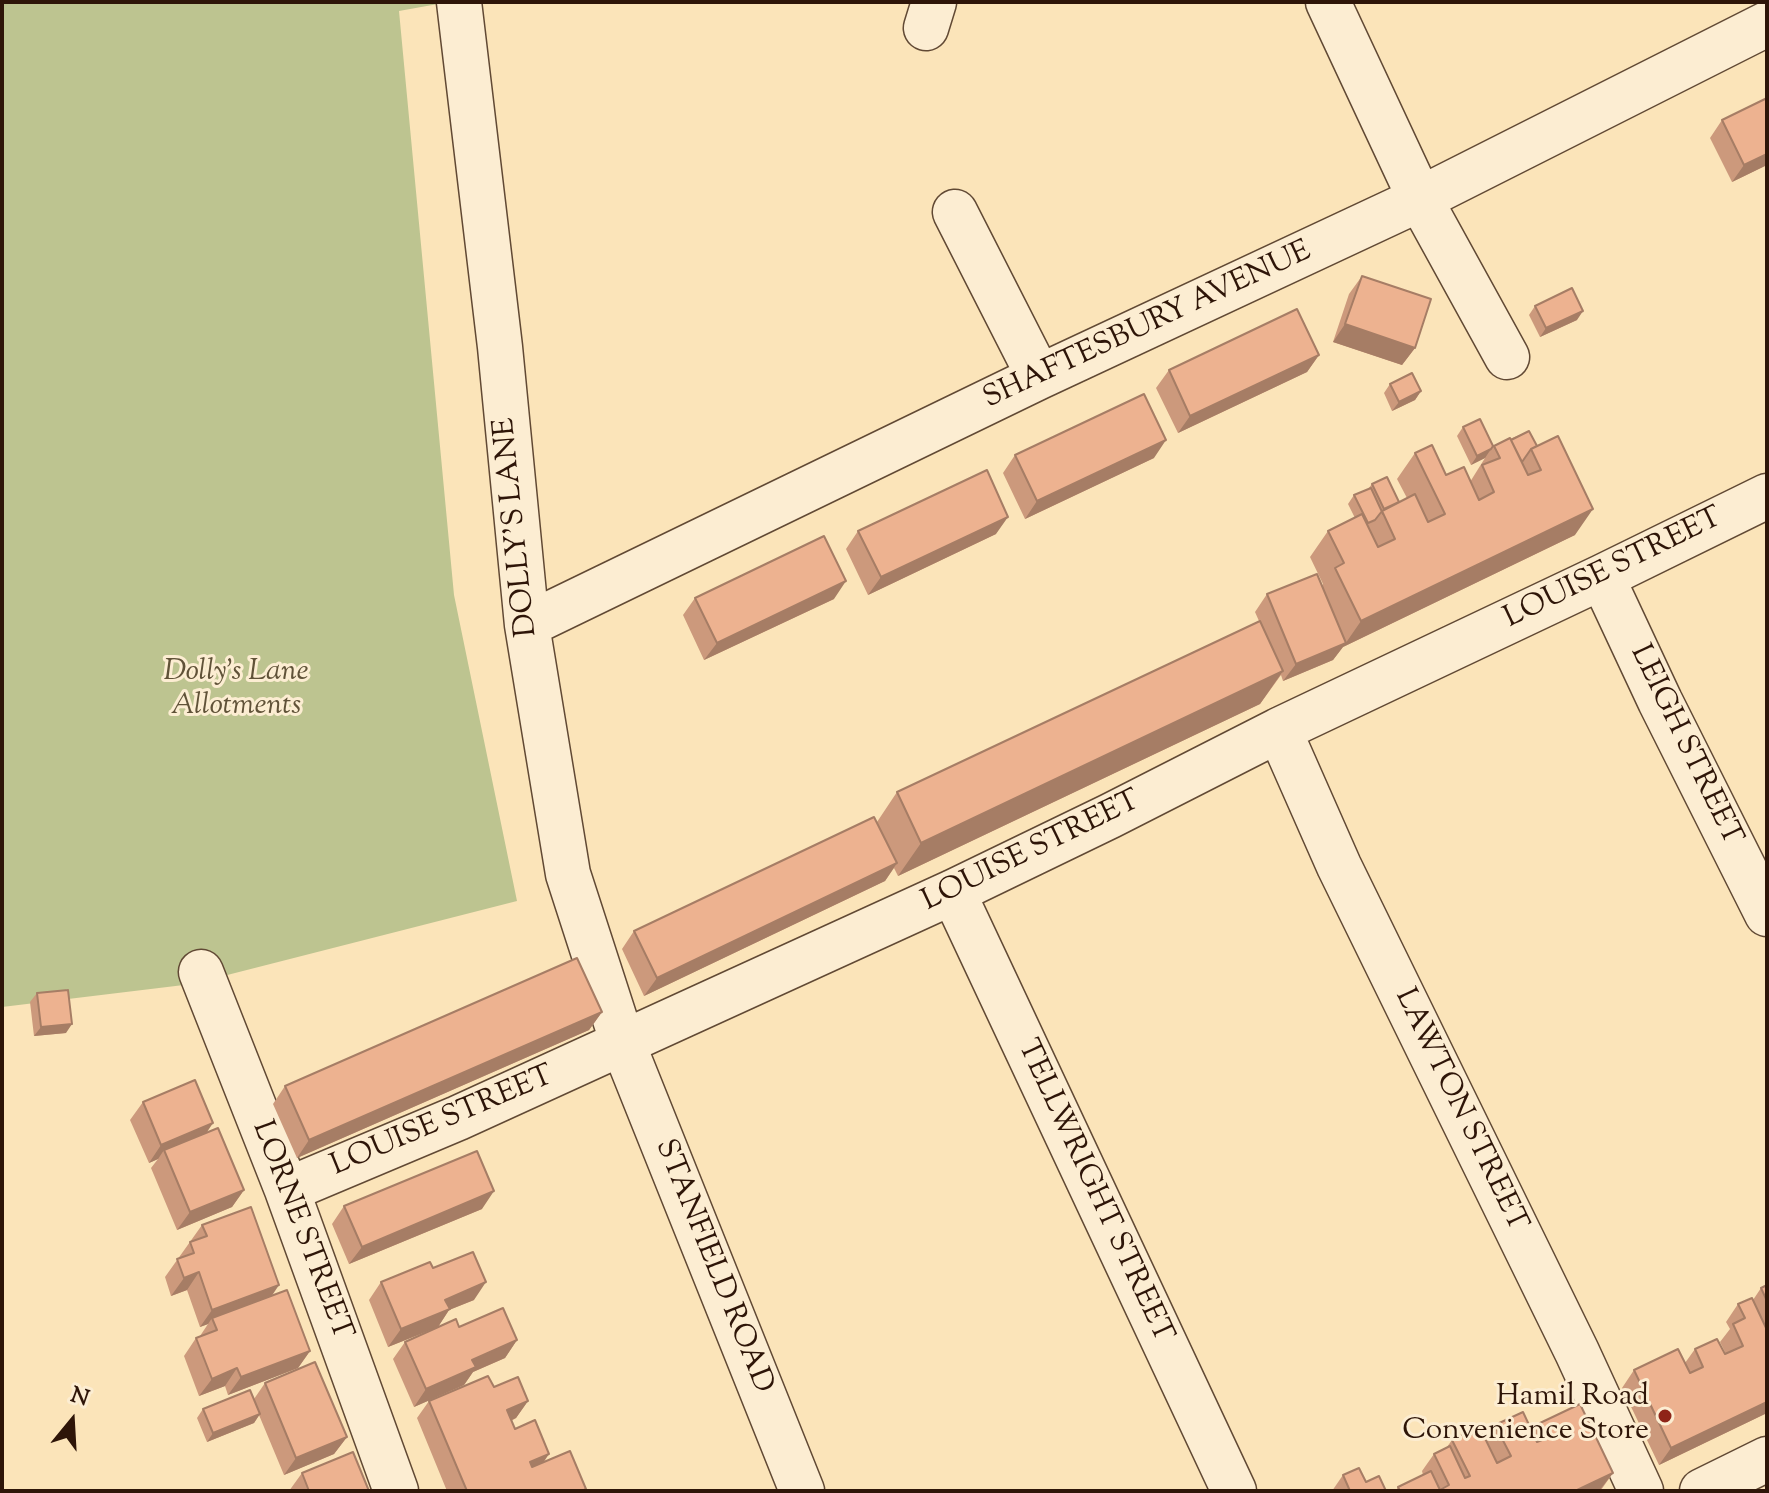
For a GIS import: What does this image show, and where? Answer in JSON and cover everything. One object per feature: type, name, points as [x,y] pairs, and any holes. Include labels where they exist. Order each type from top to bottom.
[{"type":"street","name":"DOLLY'S LANE","points":[[459,2],[500,347],[527,625],[568,874],[623,1044]]},
{"type":"street","points":[[1328,2],[1420,199],[1507,357]]},
{"type":"street","name":"SHAFTESBURY AVENUE","points":[[527,625],[1039,377],[1420,199],[1767,24]]},
{"type":"street","points":[[955,212],[1039,377]]},
{"type":"street","name":"LOUISE STREET","points":[[287,1190],[458,1118],[953,892],[1279,730],[1767,496]]},
{"type":"street","name":"LEIGH STREET","points":[[1602,577],[1660,701],[1767,914]]},
{"type":"street","name":"LAWTON STREET","points":[[1279,730],[1339,866],[1577,1352],[1641,1491]]},
{"type":"street","name":"TELLWRIGHT STREET","points":[[953,892],[1234,1491]]},
{"type":"street","name":"LORNE STREET","points":[[201,972],[287,1190],[396,1491]]},
{"type":"street","name":"STANFIELD ROAD","points":[[623,1044],[802,1491]]},
{"type":"street","points":[[1702,1491],[1767,1459]]},
{"type":"green space","name":"Dolly's Lane Allotments","points":[[2,2],[449,2],[399,11],[454,595],[517,901],[192,984],[2,1007]]},
{"type":"building","points":[[1767,98],[1767,154],[1744,165],[1722,120]]},
{"type":"building","points":[[1362,276],[1431,299],[1415,348],[1345,324]]},
{"type":"building","points":[[1572,288],[1583,311],[1546,328],[1535,306]]},
{"type":"building","points":[[1297,309],[1319,355],[1190,416],[1169,370]]},
{"type":"building","points":[[1412,373],[1421,391],[1399,402],[1390,384]]},
{"type":"building","points":[[1144,394],[1166,440],[1037,501],[1015,455]]},
{"type":"building","points":[[1480,419],[1493,446],[1477,456],[1463,427]]},
{"type":"building","points":[[1529,431],[1537,446],[1522,462],[1511,440]]},
{"type":"building","points":[[1558,436],[1593,509],[1361,621],[1335,568],[1344,563],[1328,531],[1362,514],[1378,547],[1395,539],[1382,511],[1415,494],[1428,522],[1445,514],[1415,453],[1432,445],[1446,475],[1464,467],[1479,500],[1494,492],[1482,465],[1500,458],[1494,446],[1510,438],[1528,475],[1541,470],[1531,449]]},
{"type":"building","points":[[987,470],[1008,517],[881,577],[858,531]]},
{"type":"building","points":[[1387,477],[1399,502],[1384,509],[1372,484]]},
{"type":"building","points":[[1371,488],[1382,511],[1368,523],[1354,495]]},
{"type":"building","points":[[824,536],[846,581],[717,643],[695,598]]},
{"type":"building","points":[[1317,574],[1346,643],[1296,664],[1267,594]]},
{"type":"building","points":[[1260,621],[1283,671],[921,843],[897,792]]},
{"type":"building","points":[[874,817],[897,863],[657,978],[634,931]]},
{"type":"building","points":[[577,958],[602,1012],[309,1140],[285,1086]]},
{"type":"building","points":[[68,990],[72,1024],[41,1027],[37,993]]},
{"type":"building","points":[[195,1080],[213,1123],[161,1145],[143,1102]]},
{"type":"building","points":[[218,1128],[244,1190],[190,1212],[164,1150]]},
{"type":"building","points":[[477,1151],[494,1191],[362,1247],[344,1206]]},
{"type":"building","points":[[251,1207],[279,1285],[212,1310],[199,1272],[184,1278],[177,1259],[194,1253],[190,1242],[207,1236],[202,1225]]},
{"type":"building","points":[[473,1252],[486,1282],[445,1300],[450,1309],[401,1329],[381,1282],[430,1262],[433,1268]]},
{"type":"building","points":[[1767,1285],[1767,1301],[1761,1288]]},
{"type":"building","points":[[287,1290],[310,1351],[241,1377],[237,1368],[212,1379],[196,1338],[217,1330],[212,1318]]},
{"type":"building","points":[[1752,1298],[1767,1330],[1767,1402],[1671,1448],[1634,1370],[1678,1349],[1690,1373],[1703,1367],[1695,1349],[1717,1339],[1725,1354],[1743,1346],[1733,1324],[1745,1318],[1738,1304]]},
{"type":"building","points":[[503,1308],[517,1340],[472,1360],[476,1367],[426,1389],[405,1342],[456,1319],[459,1327]]},
{"type":"building","points":[[315,1362],[347,1437],[296,1458],[265,1383]]},
{"type":"building","points":[[488,1376],[494,1387],[518,1377],[528,1401],[507,1410],[515,1429],[535,1420],[549,1454],[530,1462],[532,1467],[570,1451],[586,1489],[467,1491],[429,1401]]},
{"type":"building","points":[[250,1390],[260,1414],[213,1433],[203,1409]]},
{"type":"building","points":[[1580,1404],[1613,1473],[1575,1491],[1400,1491],[1398,1487],[1431,1471],[1440,1490],[1449,1485],[1434,1454],[1450,1446],[1465,1478],[1470,1476],[1452,1440],[1467,1433],[1468,1436],[1481,1430],[1497,1463],[1511,1456],[1495,1425],[1523,1412],[1537,1442],[1547,1438],[1540,1423]]},
{"type":"building","points":[[353,1452],[369,1491],[309,1491],[302,1473]]},
{"type":"building","points":[[1359,1468],[1366,1482],[1379,1476],[1386,1491],[1350,1491],[1343,1475]]},
{"type":"place","name":"Hamil Road Convenience Store","points":[[1665,1416]]}]
